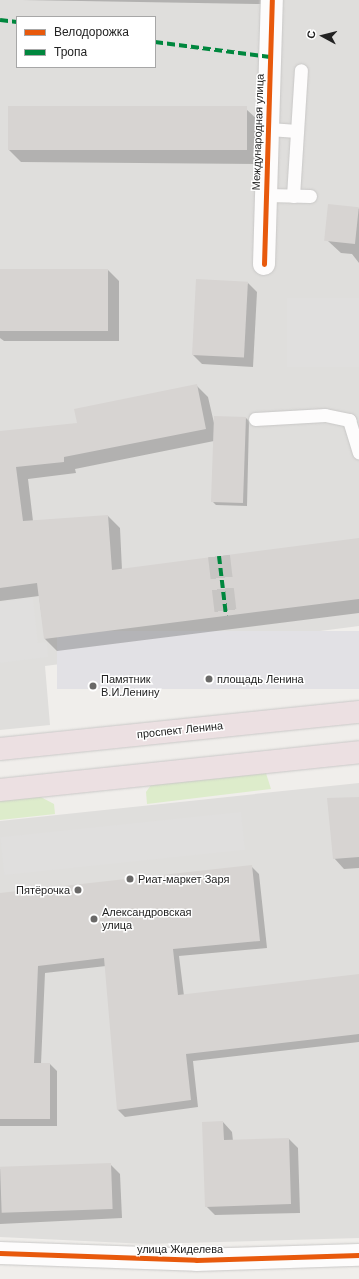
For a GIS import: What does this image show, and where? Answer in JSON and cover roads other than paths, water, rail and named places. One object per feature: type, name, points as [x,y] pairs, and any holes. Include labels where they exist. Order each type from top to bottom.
[{"type":"highway","name":"проспект Ленина","points":[[0,749],[359,712]]},
{"type":"highway","points":[[0,790],[359,752]]},
{"type":"street","name":"Международная улица","points":[[264,264],[272,0]]},
{"type":"street","name":"улица Жиделева","points":[[0,1253],[196,1260],[359,1256]]},
{"type":"lane","points":[[293,196],[301,70]]},
{"type":"lane","points":[[269,129],[297,131]]},
{"type":"lane","points":[[267,195],[310,196]]},
{"type":"lane","points":[[255,418],[325,415],[348,420],[359,453]]},
{"type":"tunnel","points":[[219,556],[226,616]]},
{"type":"place","name":"площадь Ленина","points":[[209,679]]},
{"type":"place","name":"Памятник В.И.Ленину","points":[[93,686]]},
{"type":"place","name":"Риат-маркет Заря","points":[[130,879]]},
{"type":"place","name":"Пятёрочка","points":[[78,890]]},
{"type":"place","name":"Александровская улица","points":[[94,919]]}]
